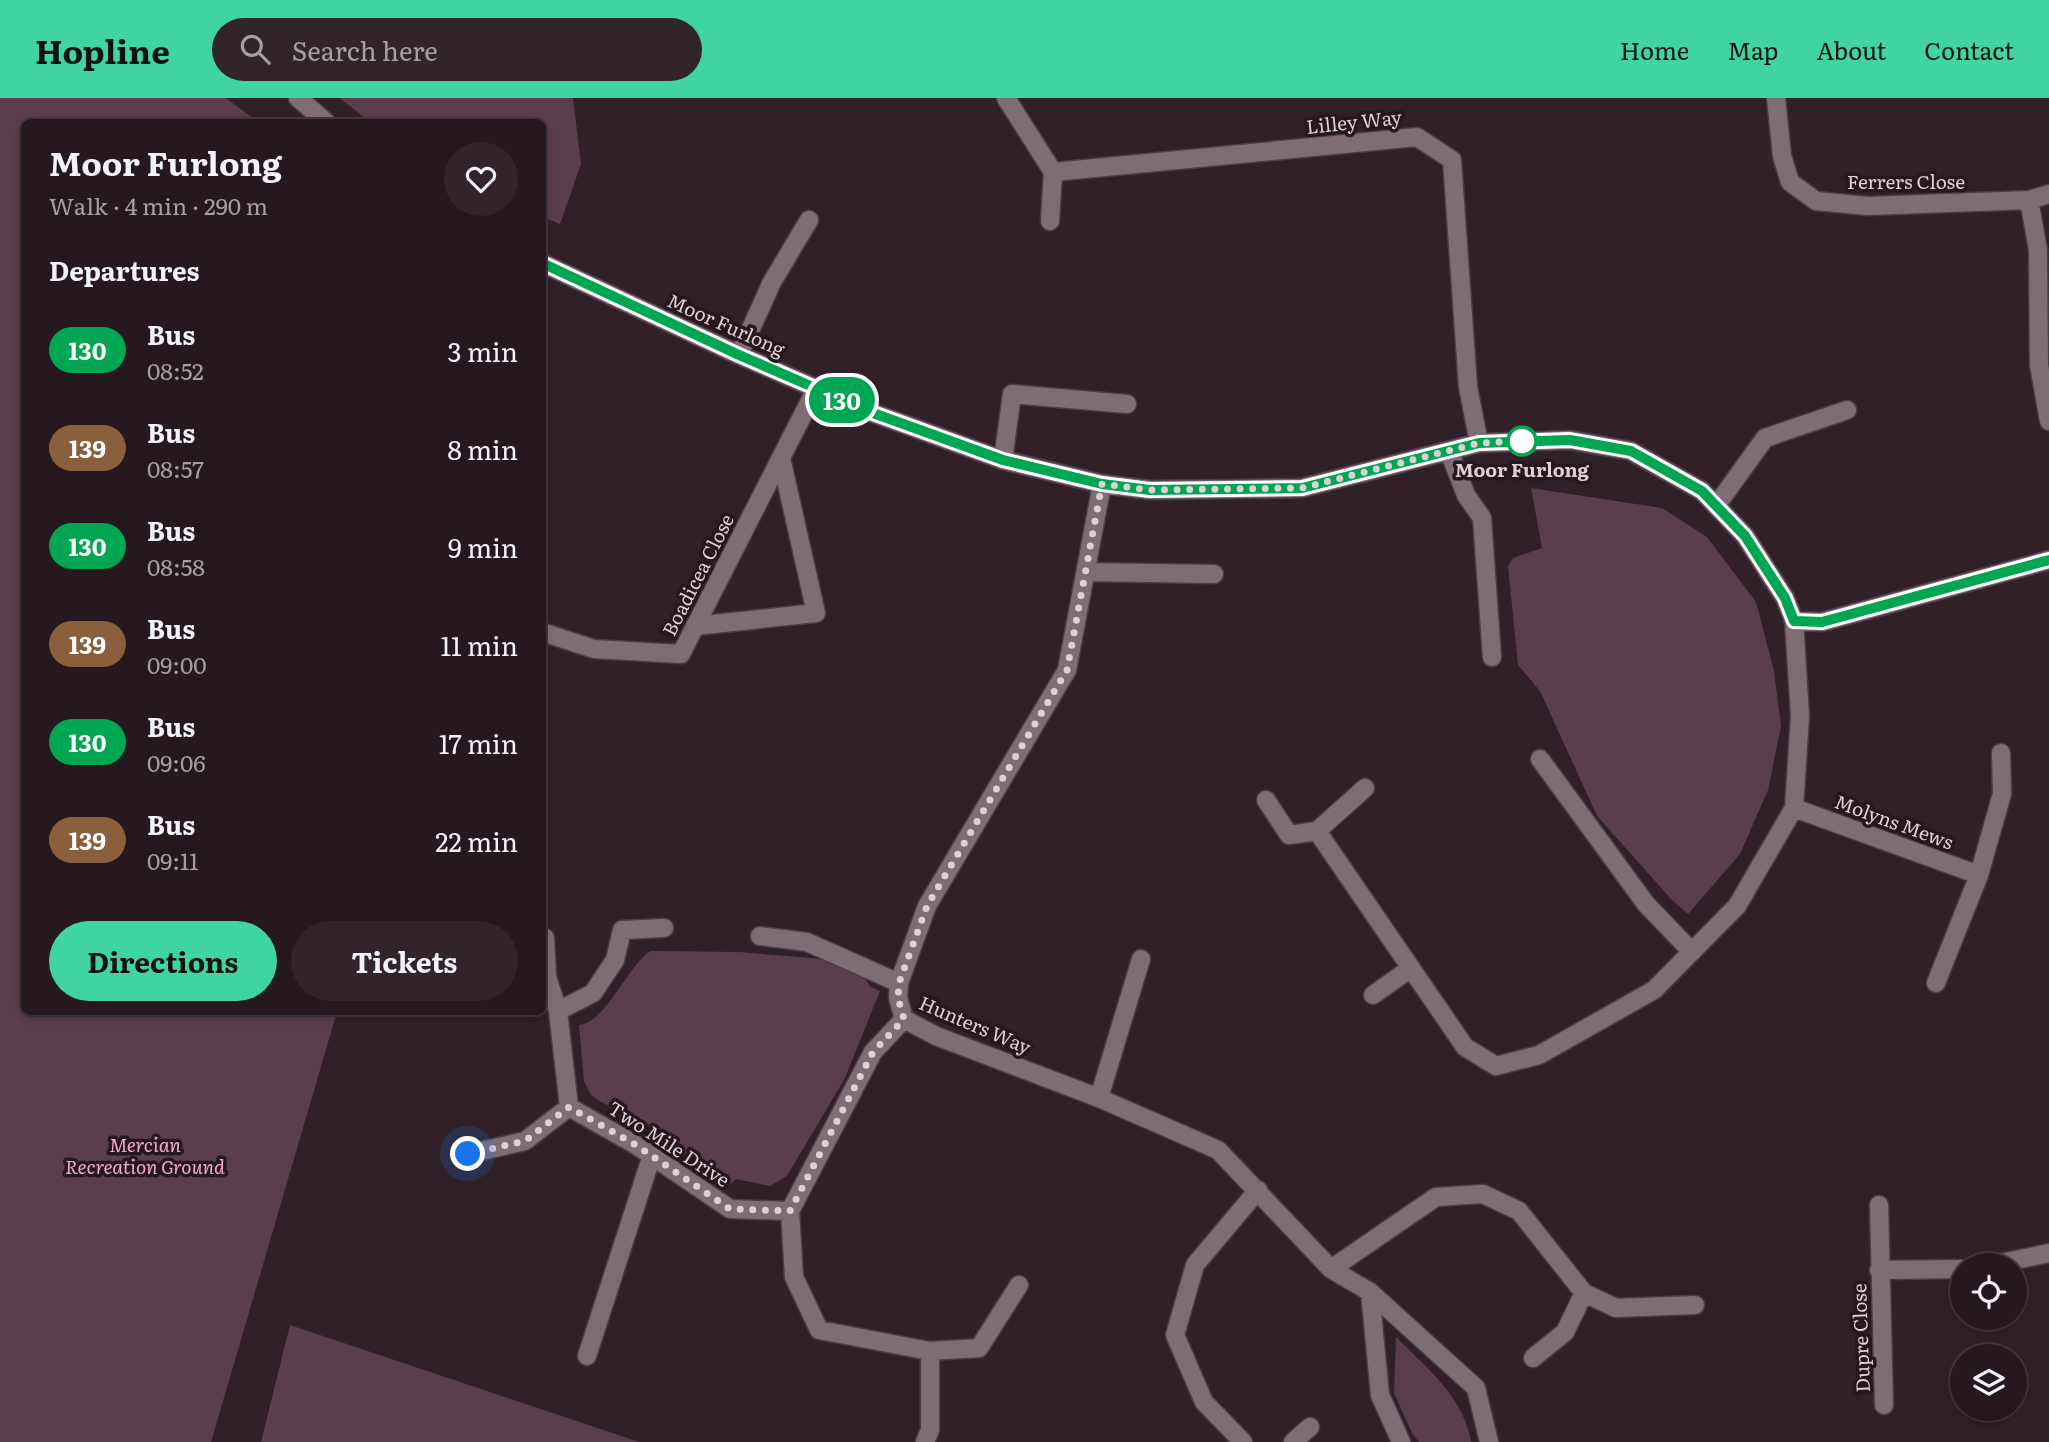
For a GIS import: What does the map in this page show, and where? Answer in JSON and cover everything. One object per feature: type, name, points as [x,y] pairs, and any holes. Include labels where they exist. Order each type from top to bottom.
[{"type":"street","points":[[298,98],[322,119]]},
{"type":"street","points":[[1006,98],[1054,172],[1050,221]]},
{"type":"street","name":"Ferrers Close","points":[[1776,98],[1782,156],[1790,181],[1816,201],[1868,206],[2029,200],[2049,194]]},
{"type":"street","name":"Lilley Way","points":[[1054,172],[1417,137],[1452,160],[1468,387],[1479,443]]},
{"type":"street","points":[[2029,200],[2038,250],[2039,365],[2049,421]]},
{"type":"street","points":[[739,355],[772,282],[810,220]]},
{"type":"street","name":"Moor Furlong","points":[[546,265],[739,355],[873,413],[1003,460],[1102,484],[1150,490],[1302,488],[1479,443],[1570,440],[1631,451],[1702,491],[1745,536],[1785,598],[1794,621]]},
{"type":"street","name":"Boadicea Close","points":[[546,633],[594,649],[681,654],[816,389]]},
{"type":"street","points":[[1003,460],[1012,394],[1127,404]]},
{"type":"street","points":[[1716,506],[1765,438],[1847,410]]},
{"type":"street","points":[[1449,451],[1466,495],[1482,518],[1492,657]]},
{"type":"street","points":[[695,626],[816,613],[780,458]]},
{"type":"street","name":"Hunters Way","points":[[1102,484],[1067,670],[927,906],[899,983],[898,998],[904,1019],[936,1036],[1099,1098],[1218,1150],[1331,1269],[1370,1292],[1476,1388],[1489,1442]]},
{"type":"street","points":[[1317,831],[1465,1047],[1496,1066],[1539,1055],[1654,990],[1737,906],[1794,808],[1800,716],[1794,621],[1822,622],[2049,560]]},
{"type":"street","points":[[1087,572],[1214,574]]},
{"type":"street","points":[[1936,983],[1979,875],[2002,794],[2001,753]]},
{"type":"street","points":[[1540,759],[1646,904],[1692,952]]},
{"type":"street","points":[[1266,800],[1289,835],[1317,831],[1365,788]]},
{"type":"street","name":"Molyns Mews","points":[[1794,808],[1979,875]]},
{"type":"street","points":[[558,1011],[593,993],[615,960],[622,930],[664,928]]},
{"type":"street","points":[[760,936],[807,942],[899,983]]},
{"type":"street","points":[[468,1154],[525,1141],[569,1107],[558,1011],[547,976],[546,957]]},
{"type":"street","points":[[1099,1098],[1142,959]]},
{"type":"street","points":[[1374,995],[1411,968]]},
{"type":"street","points":[[904,1019],[873,1052],[790,1211],[794,1277],[819,1331],[930,1352],[979,1348],[1019,1285]]},
{"type":"street","name":"Two Mile Drive","points":[[569,1107],[652,1155],[730,1209],[790,1211]]},
{"type":"street","points":[[587,1356],[652,1155]]},
{"type":"street","points":[[1243,1442],[1204,1402],[1175,1335],[1195,1265],[1258,1190]]},
{"type":"street","points":[[1331,1269],[1436,1198],[1483,1194],[1519,1211],[1584,1293],[1616,1308],[1695,1305]]},
{"type":"street","name":"Dupre Close","points":[[1879,1205],[1884,1405]]},
{"type":"street","points":[[2027,1258],[2049,1253]]},
{"type":"street","name":"Dupre Close","points":[[1879,1270],[1950,1269]]},
{"type":"street","points":[[1370,1292],[1380,1395],[1401,1442]]},
{"type":"street","points":[[1533,1358],[1565,1332],[1584,1293]]},
{"type":"street","points":[[925,1442],[930,1430],[930,1352]]},
{"type":"street","points":[[1293,1442],[1310,1427]]},
{"type":"green space","name":"Mercian Recreation Ground","points":[[0,98],[226,98],[254,119],[21,119],[21,1015],[336,1015],[211,1442],[0,1442]]},
{"type":"green space","points":[[340,98],[573,98],[581,164],[560,224],[546,218],[546,119],[366,119]]},
{"type":"green space","points":[[1531,488],[1662,508],[1707,537],[1756,602],[1774,671],[1781,726],[1768,790],[1740,854],[1688,914],[1672,900],[1597,816],[1540,691],[1518,665],[1508,566],[1513,558],[1542,548]]},
{"type":"green space","points":[[651,951],[739,952],[823,959],[852,970],[871,987],[880,991],[845,1078],[787,1176],[770,1186],[736,1179],[730,1184],[684,1155],[648,1124],[591,1095],[584,1081],[579,1025],[599,1014],[642,958]]},
{"type":"green space","points":[[290,1325],[639,1442],[261,1442]]},
{"type":"green space","points":[[1396,1337],[1452,1397],[1461,1411],[1471,1442],[1419,1442],[1412,1433],[1394,1393]]},
{"type":"bus line","name":"130","points":[[546,265],[739,355],[873,413],[1003,460],[1102,484],[1150,490],[1302,488],[1479,443],[1570,440],[1631,451],[1702,491],[1745,536],[1785,598],[1794,621],[1822,622],[2049,560]]},
{"type":"place","name":"Moor Furlong","points":[[1522,441]]},
{"type":"route","points":[[468,1154],[525,1141],[569,1107],[636,1145],[730,1209],[790,1211],[873,1052],[904,1019],[898,998],[899,983],[927,906],[1067,670],[1102,484],[1150,490],[1302,488],[1479,443],[1522,441]]}]
